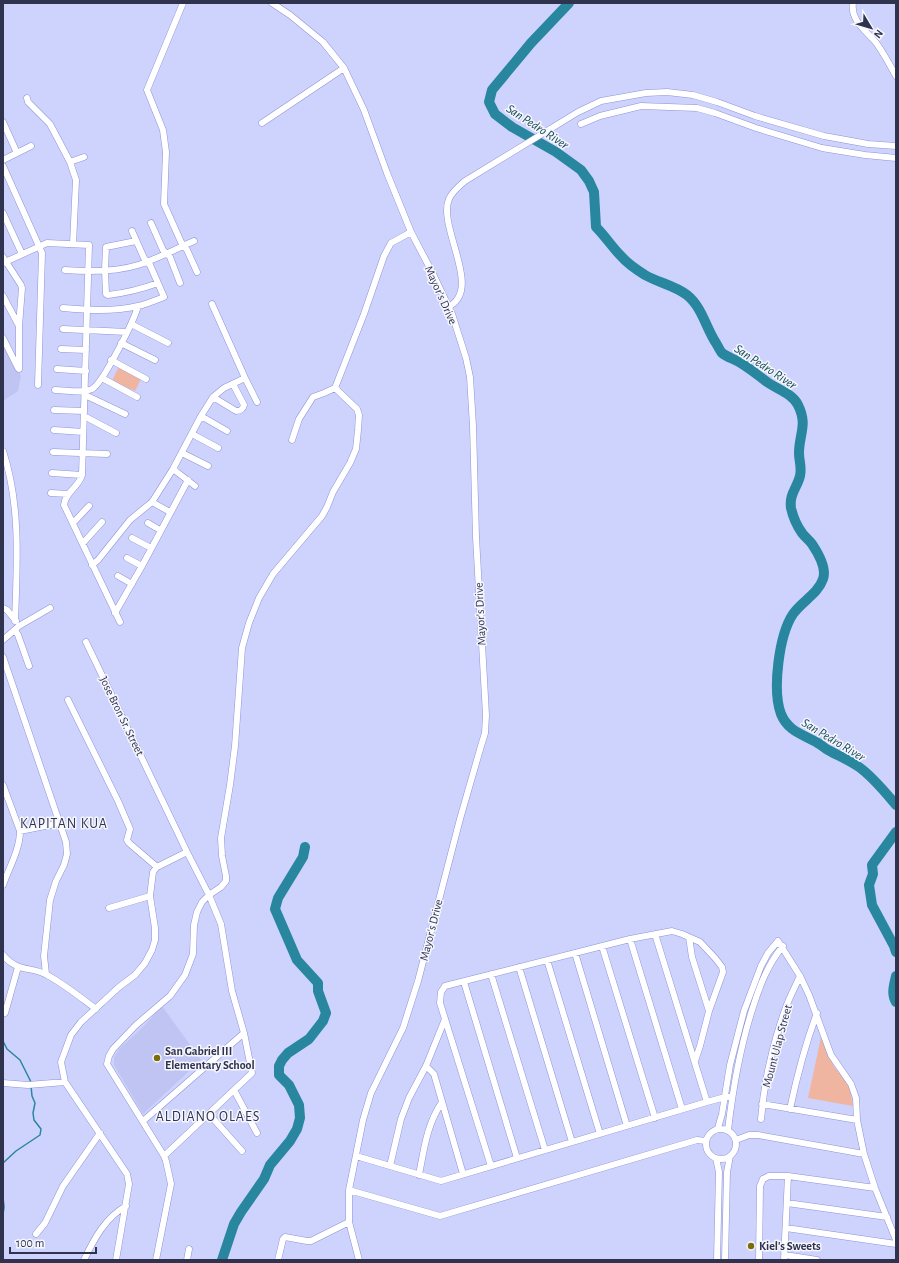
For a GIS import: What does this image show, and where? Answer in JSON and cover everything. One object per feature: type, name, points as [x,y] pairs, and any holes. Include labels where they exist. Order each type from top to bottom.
[{"type":"street","points":[[183,3],[147,90],[163,130],[166,152],[164,204],[181,242],[184,245],[197,272]]},
{"type":"street","name":"Mayor's Drive","points":[[272,3],[290,15],[323,42],[344,68],[364,110],[386,173],[410,232],[448,307],[466,358],[470,376],[474,444],[476,536],[486,723],[418,981],[403,1028],[371,1094],[356,1156],[349,1190],[350,1222],[359,1260]]},
{"type":"street","points":[[853,3],[852,14],[869,37],[876,43],[896,76]]},
{"type":"street","points":[[262,123],[344,68]]},
{"type":"street","points":[[448,307],[455,304],[459,298],[462,286],[446,212],[448,199],[465,181],[578,112],[601,101],[646,93],[666,92],[693,95],[755,116],[824,136],[868,144],[896,146]]},
{"type":"street","points":[[27,98],[28,102],[50,124],[70,162],[76,180],[73,244]]},
{"type":"street","points":[[581,124],[600,116],[641,106],[697,108],[822,148],[896,158]]},
{"type":"street","points":[[3,122],[17,153]]},
{"type":"street","points":[[3,160],[31,146]]},
{"type":"street","points":[[70,162],[84,157]]},
{"type":"street","points":[[3,166],[42,253],[38,385]]},
{"type":"street","points":[[3,213],[22,254]]},
{"type":"street","points":[[151,223],[163,250],[170,257],[180,283]]},
{"type":"street","points":[[63,308],[88,310],[120,309],[138,306],[164,297],[150,265],[132,231]]},
{"type":"street","points":[[292,440],[299,419],[313,397],[335,388],[364,314],[384,256],[391,244],[410,232]]},
{"type":"street","points":[[136,241],[106,247],[105,292],[108,295],[145,288],[158,283]]},
{"type":"street","points":[[65,270],[88,272],[119,270],[148,262],[194,241]]},
{"type":"street","points":[[3,338],[19,369],[19,326],[22,285],[4,261],[47,244],[89,245],[82,475],[81,480],[68,494],[64,505],[120,622]]},
{"type":"street","points":[[3,296],[19,326]]},
{"type":"street","points":[[212,304],[257,402]]},
{"type":"street","points":[[85,393],[96,386],[102,378],[131,324],[138,306]]},
{"type":"street","points":[[131,324],[168,343]]},
{"type":"street","points":[[63,329],[127,332]]},
{"type":"street","points":[[121,342],[155,360]]},
{"type":"street","points":[[61,349],[86,350]]},
{"type":"street","points":[[111,360],[146,378]]},
{"type":"street","points":[[57,369],[86,371]]},
{"type":"street","points":[[102,378],[137,397]]},
{"type":"street","points":[[92,564],[98,560],[130,520],[152,502],[173,470],[201,416],[213,397],[224,388],[245,378]]},
{"type":"street","points":[[213,397],[236,411],[239,411],[244,405],[233,384]]},
{"type":"street","points":[[156,1260],[171,1184],[168,1167],[164,1156],[107,1064],[108,1056],[136,1025],[170,996],[185,975],[193,954],[194,925],[197,912],[202,902],[221,887],[226,881],[221,838],[235,746],[242,648],[249,623],[259,598],[273,574],[322,516],[333,492],[350,464],[356,449],[359,415],[357,409],[335,388]]},
{"type":"street","points":[[55,390],[85,393],[125,414]]},
{"type":"street","points":[[54,410],[84,414],[116,433]]},
{"type":"street","points":[[201,416],[227,431]]},
{"type":"street","points":[[54,430],[83,432]]},
{"type":"street","points":[[192,434],[218,448]]},
{"type":"street","points":[[3,451],[10,471],[14,495],[18,552],[16,626],[29,666]]},
{"type":"street","points":[[53,452],[107,454]]},
{"type":"street","points":[[182,453],[208,466]]},
{"type":"street","points":[[173,470],[195,486]]},
{"type":"street","points":[[52,473],[82,475]]},
{"type":"street","points":[[115,612],[142,566],[188,480]]},
{"type":"street","points":[[51,493],[68,494]]},
{"type":"street","points":[[152,502],[170,512]]},
{"type":"street","points":[[73,523],[89,506]]},
{"type":"street","points":[[82,543],[102,522]]},
{"type":"street","points":[[148,523],[160,530]]},
{"type":"street","points":[[132,538],[151,548]]},
{"type":"street","points":[[127,558],[142,566]]},
{"type":"street","points":[[118,576],[132,584]]},
{"type":"street","points":[[3,608],[7,610],[16,626]]},
{"type":"street","points":[[3,640],[16,626],[50,608]]},
{"type":"street","name":"Jose Bron Sr. Street","points":[[86,642],[209,895],[221,924],[232,991],[244,1032],[252,1073],[234,1090]]},
{"type":"street","points":[[3,657],[66,842],[67,854],[64,865],[56,881],[50,900],[44,956],[46,974]]},
{"type":"street","points":[[68,700],[118,801],[130,829],[127,840],[157,867]]},
{"type":"street","points":[[3,785],[20,831],[17,848],[3,885]]},
{"type":"street","points":[[20,831],[60,823]]},
{"type":"street","points":[[116,1260],[129,1184],[127,1174],[65,1082],[61,1062],[71,1035],[81,1022],[119,987],[135,975],[145,963],[152,950],[155,940],[155,928],[150,896],[153,872],[157,867],[187,852]]},
{"type":"street","points":[[109,908],[150,896]]},
{"type":"street","points":[[490,1166],[440,1002],[441,992],[445,986],[630,939],[672,931],[700,942],[715,958],[723,972],[709,1011],[700,1046],[694,1061]]},
{"type":"street","points":[[655,934],[707,1102]]},
{"type":"street","points":[[689,937],[692,956],[709,1011]]},
{"type":"street","points":[[630,939],[682,1109]]},
{"type":"street","points":[[602,946],[655,1118]]},
{"type":"street","points":[[718,1128],[728,1097],[742,1041],[760,985],[774,957],[783,946],[800,976],[817,1013],[831,1055],[851,1084],[856,1098],[857,1120],[864,1154],[875,1188],[896,1240]]},
{"type":"street","points":[[574,953],[627,1126]]},
{"type":"street","points":[[3,956],[8,962],[18,967],[46,974],[96,1008]]},
{"type":"street","points":[[547,960],[600,1134]]},
{"type":"street","points":[[5,1013],[18,967]]},
{"type":"street","points":[[519,967],[572,1142]]},
{"type":"street","points":[[492,974],[545,1150]]},
{"type":"street","name":"Mount Ulap Street","points":[[761,1119],[762,1104],[771,1058],[785,1010],[800,976]]},
{"type":"street","points":[[464,982],[517,1158]]},
{"type":"street","points":[[790,1109],[797,1072],[817,1013]]},
{"type":"street","points":[[390,1166],[401,1119],[409,1098],[426,1066],[445,1019]]},
{"type":"street","points":[[143,1122],[244,1032]]},
{"type":"street","points":[[426,1066],[434,1074],[463,1174]]},
{"type":"street","points":[[3,1083],[28,1085],[65,1082]]},
{"type":"street","points":[[164,1156],[234,1090],[257,1133]]},
{"type":"street","points":[[356,1156],[441,1181],[682,1109],[728,1097]]},
{"type":"street","points":[[728,1097],[728,1130]]},
{"type":"street","points":[[420,1175],[428,1132],[435,1113],[442,1102]]},
{"type":"street","points":[[762,1104],[857,1120]]},
{"type":"street","points":[[209,1114],[242,1152]]},
{"type":"street","points":[[726,1260],[727,1172],[730,1156],[736,1149],[736,1140],[732,1132],[728,1130],[718,1128],[709,1133],[706,1141],[706,1148],[708,1152],[716,1158],[721,1159],[730,1156]]},
{"type":"street","points":[[36,1234],[45,1223],[63,1186],[100,1133]]},
{"type":"street","points":[[736,1140],[749,1135],[758,1135],[864,1154]]},
{"type":"street","points":[[349,1190],[440,1216],[697,1140],[706,1141]]},
{"type":"street","points":[[716,1158],[719,1172],[717,1260]]},
{"type":"street","points":[[759,1260],[760,1186],[763,1179],[769,1176],[788,1176],[875,1188]]},
{"type":"street","points":[[788,1176],[784,1258],[817,1260]]},
{"type":"street","points":[[787,1203],[887,1217]]},
{"type":"street","points":[[84,1260],[100,1230],[118,1210],[126,1206]]},
{"type":"street","points":[[278,1260],[283,1239],[285,1237],[311,1241],[350,1222]]},
{"type":"street","points":[[786,1228],[896,1244]]},
{"type":"street","points":[[187,1260],[189,1249]]},
{"type":"shaded area","points":[[3,341],[21,376],[18,391],[3,401]]},
{"type":"shaded area","points":[[118,368],[141,379],[135,391],[112,381]]},
{"type":"shaded area","name":"San Gabriel III Elementary School","points":[[162,1006],[201,1060],[143,1114],[114,1065],[114,1057],[120,1048],[143,1027]]},
{"type":"shaded area","points":[[821,1037],[834,1067],[849,1084],[853,1106],[808,1098]]},
{"type":"waterway","name":"San Pedro River","points":[[569,3],[531,43],[492,90],[489,102],[495,114],[512,127],[556,152],[581,170],[589,181],[594,192],[596,227],[623,259],[645,275],[687,295],[696,305],[722,353],[743,364],[796,401],[801,412],[803,424],[799,446],[801,473],[792,495],[791,508],[798,527],[812,544],[819,556],[823,565],[824,575],[821,584],[797,609],[788,623],[778,663],[778,704],[784,720],[791,728],[859,767],[874,780],[896,805]]},
{"type":"waterway","name":"San Pedro River","points":[[896,832],[872,865],[873,874],[869,885],[872,905],[896,952]]},
{"type":"waterway","points":[[222,1260],[234,1224],[264,1179],[270,1165],[290,1141],[297,1129],[300,1118],[299,1105],[289,1085],[279,1075],[279,1066],[288,1053],[309,1039],[323,1021],[326,1013],[318,991],[318,983],[297,960],[275,909],[278,898],[303,857],[305,847]]},
{"type":"waterway","name":"San Pedro River","points":[[896,976],[893,993],[896,1002]]},
{"type":"waterway","points":[[3,1041],[7,1049],[20,1060],[31,1082]]},
{"type":"waterway","points":[[3,1163],[16,1151],[40,1135],[41,1129],[34,1120],[33,1113],[35,1103],[32,1096],[31,1086]]},
{"type":"waterway","points":[[3,1197],[3,1215]]},
{"type":"place","name":"San Gabriel III Elementary School","points":[[157,1058]]},
{"type":"place","name":"Kiel's Sweets","points":[[751,1246]]},
{"type":"district","name":"KAPITAN KUA","points":[[64,823]]},
{"type":"district","name":"ALDIANO OLAES","points":[[208,1116]]}]
